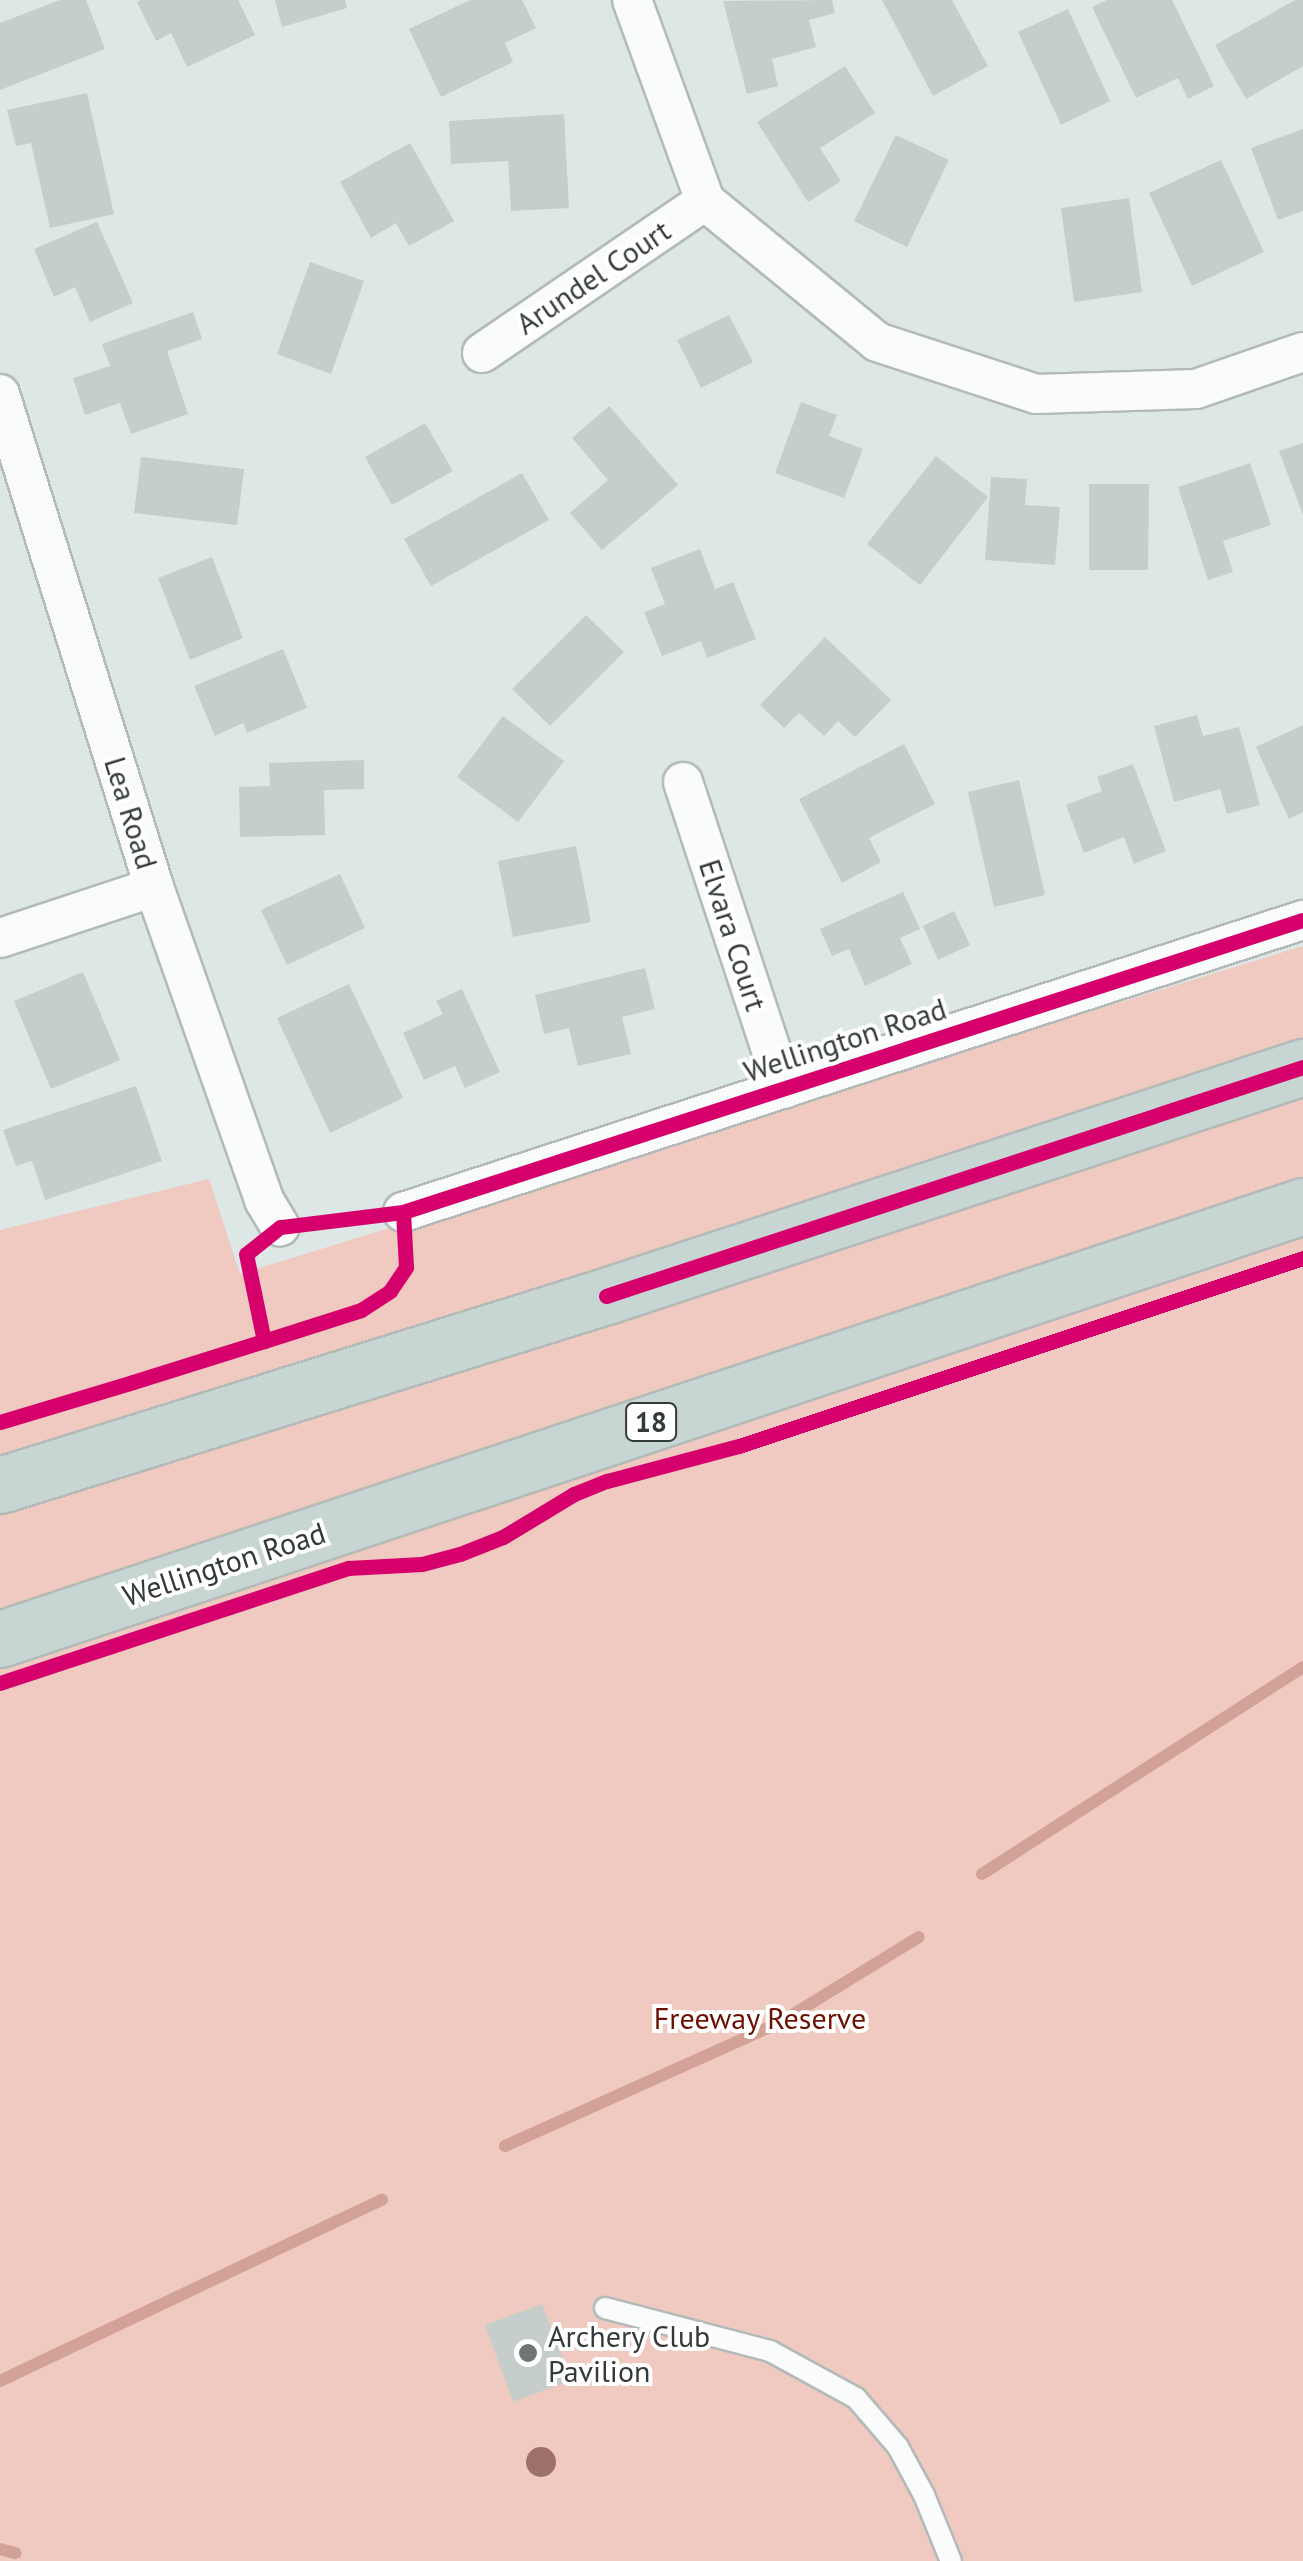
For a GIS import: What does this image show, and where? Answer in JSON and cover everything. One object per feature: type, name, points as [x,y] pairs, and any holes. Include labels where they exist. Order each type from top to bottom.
[{"type":"highway","points":[[0,1486],[606,1296],[1303,1067]]},
{"type":"highway","name":"Wellington Road","points":[[0,1639],[1303,1206]]},
{"type":"street","points":[[632,0],[705,201],[877,342],[1036,394],[1196,388],[1303,352]]},
{"type":"street","name":"Arundel Court","points":[[482,353],[705,201]]},
{"type":"street","name":"Lea Road","points":[[0,394],[154,888],[264,1200],[280,1227]]},
{"type":"street","name":"Elvara Court","points":[[683,782],[784,1089]]},
{"type":"street","points":[[0,938],[154,888]]},
{"type":"street","name":"Wellington Road","points":[[403,1212],[1303,920]]},
{"type":"lane","points":[[605,2308],[770,2351],[856,2398],[898,2448],[924,2495],[951,2561]]},
{"type":"green space","name":"Freeway Reserve","points":[[1303,946],[1303,2561],[0,2561],[0,1230],[209,1179],[240,1274]]},
{"type":"building","points":[[60,0],[86,0],[105,49],[0,90],[0,23]]},
{"type":"building","points":[[238,0],[255,35],[187,67],[171,33],[156,41],[137,2]]},
{"type":"building","points":[[275,0],[345,0],[347,8],[282,27]]},
{"type":"building","points":[[470,0],[522,0],[536,28],[505,43],[513,62],[441,97],[409,29]]},
{"type":"building","points":[[832,0],[835,13],[809,20],[816,47],[772,59],[778,86],[747,94],[723,1]]},
{"type":"building","points":[[882,0],[952,0],[988,66],[933,96]]},
{"type":"building","points":[[1107,0],[1172,0],[1214,86],[1188,99],[1178,78],[1136,98],[1092,7]]},
{"type":"building","points":[[1295,0],[1303,0],[1303,66],[1246,99],[1215,45]]},
{"type":"building","points":[[1068,9],[1110,101],[1061,125],[1018,32]]},
{"type":"building","points":[[845,66],[875,113],[820,148],[841,181],[808,202],[757,122]]},
{"type":"building","points":[[87,93],[114,214],[50,228],[31,143],[16,146],[7,110]]},
{"type":"building","points":[[564,114],[569,208],[511,211],[508,161],[451,164],[449,121]]},
{"type":"building","points":[[1303,129],[1303,211],[1278,220],[1251,148]]},
{"type":"building","points":[[896,135],[949,160],[907,247],[854,221]]},
{"type":"building","points":[[410,143],[454,221],[409,246],[396,223],[371,238],[340,182]]},
{"type":"building","points":[[1221,160],[1264,252],[1192,286],[1149,193]]},
{"type":"building","points":[[1129,198],[1142,292],[1074,302],[1061,208]]},
{"type":"building","points":[[97,222],[133,303],[90,322],[75,287],[54,297],[34,249]]},
{"type":"building","points":[[310,262],[364,281],[331,374],[277,354]]},
{"type":"building","points":[[193,312],[202,339],[167,351],[188,414],[131,434],[120,403],[85,415],[73,378],[110,366],[102,344]]},
{"type":"building","points":[[729,315],[753,362],[701,388],[677,340]]},
{"type":"building","points":[[801,402],[837,415],[829,436],[863,449],[844,498],[775,473]]},
{"type":"building","points":[[609,406],[678,485],[602,550],[570,513],[608,480],[572,438]]},
{"type":"building","points":[[425,423],[453,471],[392,505],[365,457]]},
{"type":"building","points":[[1303,443],[1303,515],[1279,451]]},
{"type":"building","points":[[936,456],[988,497],[920,585],[867,544]]},
{"type":"building","points":[[141,457],[244,469],[237,525],[134,513]]},
{"type":"building","points":[[1250,463],[1271,525],[1223,541],[1233,572],[1208,580],[1178,487]]},
{"type":"building","points":[[522,473],[549,520],[431,586],[404,539]]},
{"type":"building","points":[[991,477],[1027,479],[1025,505],[1060,507],[1055,565],[985,560]]},
{"type":"building","points":[[1089,484],[1149,484],[1148,570],[1089,570]]},
{"type":"building","points":[[700,549],[715,589],[733,582],[756,639],[707,658],[701,641],[662,656],[644,612],[665,604],[651,568]]},
{"type":"building","points":[[212,557],[243,638],[190,660],[158,578]]},
{"type":"building","points":[[586,615],[624,652],[550,726],[512,689]]},
{"type":"building","points":[[825,637],[891,700],[855,737],[838,721],[824,736],[799,713],[784,728],[760,705]]},
{"type":"building","points":[[283,649],[307,708],[247,733],[243,723],[215,736],[194,686]]},
{"type":"building","points":[[1197,715],[1203,736],[1239,727],[1260,805],[1227,814],[1220,789],[1174,802],[1154,726]]},
{"type":"building","points":[[503,716],[564,761],[518,822],[457,777]]},
{"type":"building","points":[[1303,725],[1303,812],[1289,819],[1256,747]]},
{"type":"building","points":[[904,744],[935,804],[869,838],[881,862],[842,883],[799,799]]},
{"type":"building","points":[[364,760],[364,789],[324,790],[325,835],[240,837],[239,787],[270,786],[269,763]]},
{"type":"building","points":[[1133,764],[1166,851],[1134,864],[1124,837],[1084,853],[1066,805],[1102,791],[1097,777]]},
{"type":"building","points":[[1019,780],[1045,895],[994,907],[968,792]]},
{"type":"building","points":[[576,846],[591,922],[513,937],[498,861]]},
{"type":"building","points":[[340,874],[365,928],[287,965],[261,910]]},
{"type":"building","points":[[903,892],[920,929],[900,938],[912,964],[865,986],[849,949],[832,956],[820,929]]},
{"type":"building","points":[[954,911],[970,945],[938,960],[923,926]]},
{"type":"building","points":[[645,968],[655,1009],[622,1017],[631,1054],[578,1066],[569,1028],[544,1034],[535,995]]},
{"type":"building","points":[[83,972],[120,1060],[51,1089],[14,1001]]},
{"type":"building","points":[[349,984],[403,1098],[330,1133],[277,1018]]},
{"type":"building","points":[[462,989],[500,1072],[465,1088],[455,1066],[424,1080],[403,1033],[443,1014],[436,1001]]},
{"type":"building","points":[[136,1086],[162,1161],[45,1200],[32,1161],[16,1166],[3,1130]]},
{"type":"building","name":"Archery Club Pavilion","points":[[542,2304],[571,2380],[513,2402],[485,2325]]},
{"type":"waterway","points":[[982,1874],[1303,1667]]},
{"type":"waterway","points":[[505,2146],[779,2023],[919,1937]]},
{"type":"waterway","points":[[0,2381],[382,2200]]},
{"type":"waterway","points":[[0,2549],[15,2553]]},
{"type":"cycle path","points":[[403,1212],[1303,920]]},
{"type":"cycle path","points":[[606,1296],[1303,1067]]},
{"type":"cycle path","points":[[0,1422],[133,1382],[264,1341],[361,1310],[390,1291],[406,1267],[403,1212],[280,1227],[246,1254],[264,1341]]},
{"type":"cycle path","points":[[0,1683],[348,1568],[422,1564],[460,1554],[503,1537],[574,1494],[607,1481],[739,1446],[1303,1258]]},
{"type":"place","name":"Archery Club Pavilion","points":[[528,2353]]}]
